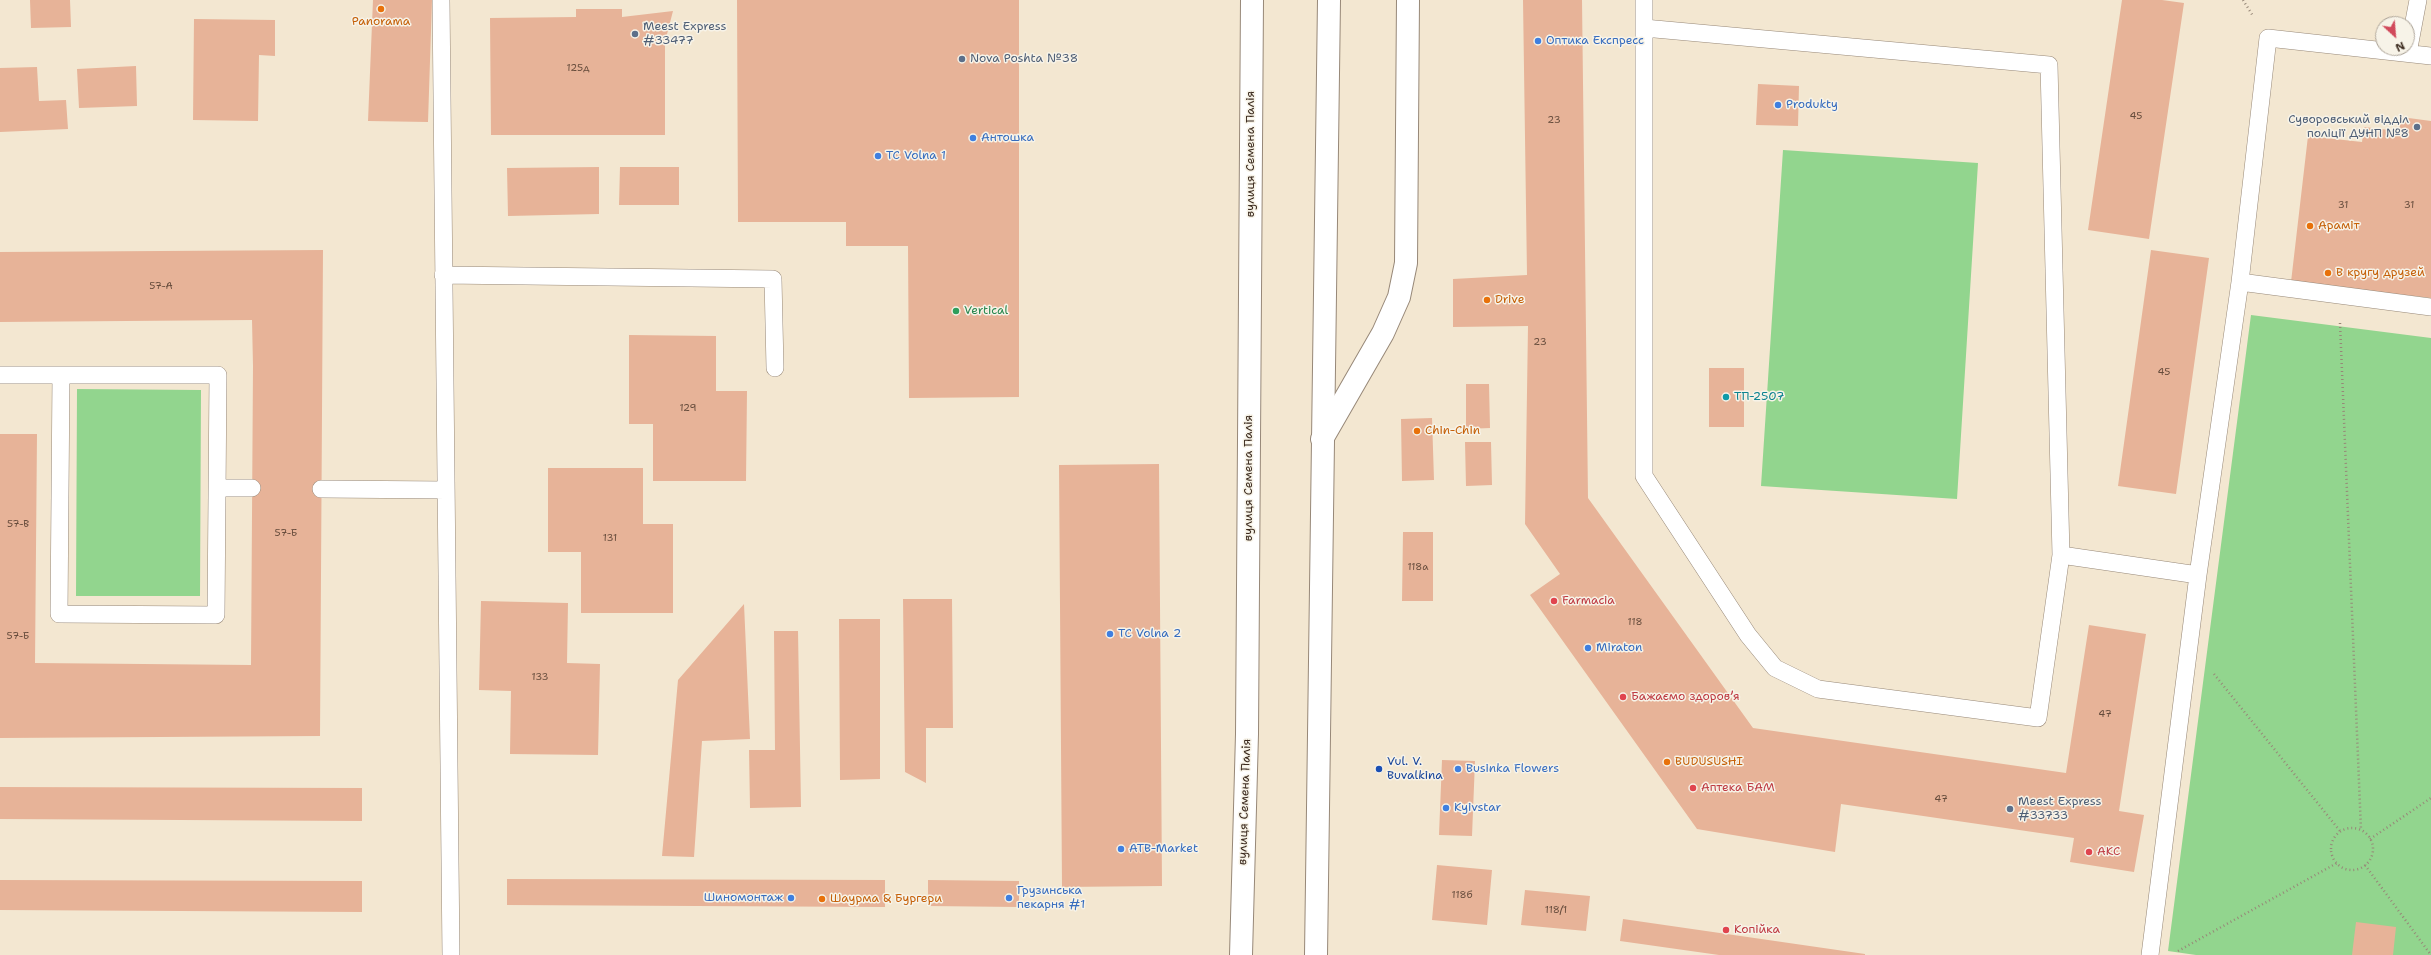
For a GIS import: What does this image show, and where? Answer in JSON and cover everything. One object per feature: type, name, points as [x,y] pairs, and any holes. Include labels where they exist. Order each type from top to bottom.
[{"type":"main road","name":"вулиця Семена Палія","points":[[1241,955],[1247,734],[1252,0]]},
{"type":"main road","points":[[1316,955],[1329,0]]},
{"type":"main road","points":[[1322,439],[1383,333],[1399,297],[1406,263],[1408,0]]},
{"type":"lane","points":[[441,0],[450,955]]},
{"type":"lane","points":[[1644,0],[1644,28],[1644,476],[1748,636],[1775,668],[1818,689],[2038,718],[2061,555],[2049,65],[1644,28]]},
{"type":"lane","points":[[2415,16],[2418,0]]},
{"type":"lane","points":[[2150,955],[2198,574],[2240,282],[2268,38],[2375,49]]},
{"type":"lane","points":[[2415,54],[2431,56]]},
{"type":"lane","points":[[443,275],[773,279],[775,368]]},
{"type":"lane","points":[[2240,282],[2431,307]]},
{"type":"lane","points":[[0,375],[61,375],[218,375],[216,615],[59,614],[61,375]]},
{"type":"lane","points":[[217,488],[252,488]]},
{"type":"lane","points":[[321,489],[446,490]]},
{"type":"lane","points":[[2061,555],[2198,574]]},
{"type":"path","points":[[2339,296],[2361,830]]},
{"type":"path","points":[[2190,645],[2340,831]]},
{"type":"path","points":[[2370,839],[2431,798]]},
{"type":"path","points":[[2352,828],[2361,830],[2370,839],[2372,854],[2365,865],[2354,870],[2348,869],[2337,863],[2331,846],[2340,831],[2352,828]]},
{"type":"path","points":[[2170,955],[2337,863]]},
{"type":"path","points":[[2365,865],[2431,955]]},
{"type":"green space","points":[[1783,150],[1978,163],[1957,499],[1761,486]]},
{"type":"green space","points":[[2251,315],[2431,338],[2431,955],[2196,955],[2168,951]]},
{"type":"green space","points":[[77,389],[201,390],[200,596],[76,596]]},
{"type":"building","points":[[30,0],[70,0],[71,27],[31,28]]},
{"type":"building","points":[[373,0],[432,0],[428,122],[368,121]]},
{"type":"building","name":"TC Volna 1","points":[[737,0],[1019,0],[1019,397],[909,398],[908,246],[846,246],[846,222],[738,222]]},
{"type":"building","points":[[1523,0],[1582,0],[1588,498],[1753,728],[2066,773],[2089,625],[2146,634],[2119,811],[2144,815],[2134,872],[2070,862],[2074,838],[1841,804],[1835,852],[1697,829],[1530,595],[1560,574],[1525,524],[1528,326],[1453,327],[1453,279],[1527,275]]},
{"type":"building","points":[[2122,0],[2162,0],[2184,3],[2149,239],[2088,230]]},
{"type":"building","points":[[576,9],[622,9],[622,17],[673,11],[665,42],[665,135],[491,135],[490,18],[576,17]]},
{"type":"building","points":[[194,19],[275,20],[275,56],[259,55],[258,121],[193,120]]},
{"type":"building","points":[[136,66],[137,106],[79,108],[77,69]]},
{"type":"building","points":[[37,67],[39,101],[66,100],[68,129],[0,132],[0,68]]},
{"type":"building","name":"Produkty","points":[[1758,84],[1799,86],[1798,126],[1756,125]]},
{"type":"building","points":[[2401,117],[2431,121],[2431,298],[2291,282],[2308,136],[2362,142],[2364,127],[2399,131]]},
{"type":"building","points":[[599,167],[599,214],[508,216],[507,168]]},
{"type":"building","points":[[620,167],[679,167],[679,205],[619,205]]},
{"type":"building","points":[[323,250],[320,736],[0,738],[0,434],[37,434],[35,663],[251,665],[253,366],[252,320],[0,322],[0,252]]},
{"type":"building","points":[[2151,250],[2209,258],[2176,494],[2118,486]]},
{"type":"building","points":[[629,335],[716,336],[716,391],[747,391],[746,481],[653,481],[653,424],[629,424]]},
{"type":"building","name":"ТП-2507","points":[[1709,368],[1744,368],[1744,427],[1709,427]]},
{"type":"building","points":[[1466,384],[1489,384],[1490,428],[1466,429]]},
{"type":"building","points":[[1432,418],[1434,480],[1402,481],[1401,419]]},
{"type":"building","points":[[1465,442],[1491,442],[1492,485],[1466,486]]},
{"type":"building","name":"TC Volna 2","points":[[1159,464],[1162,886],[1062,887],[1059,465]]},
{"type":"building","points":[[548,468],[643,468],[643,524],[673,524],[673,613],[581,613],[581,552],[548,552]]},
{"type":"building","points":[[1403,532],[1433,532],[1433,601],[1402,601]]},
{"type":"building","points":[[903,599],[952,599],[953,728],[926,728],[926,783],[905,772]]},
{"type":"building","points":[[481,601],[568,603],[567,663],[600,664],[598,755],[510,754],[511,691],[479,690]]},
{"type":"building","points":[[744,604],[750,739],[702,741],[694,857],[662,856],[678,680]]},
{"type":"building","points":[[839,619],[880,619],[880,779],[840,780]]},
{"type":"building","points":[[774,631],[798,631],[801,807],[750,808],[749,750],[775,750]]},
{"type":"building","points":[[1442,760],[1475,761],[1472,836],[1439,835]]},
{"type":"building","points":[[0,787],[362,788],[362,821],[0,819]]},
{"type":"building","points":[[1437,865],[1492,870],[1487,925],[1432,920]]},
{"type":"building","points":[[507,879],[885,880],[885,907],[507,905]]},
{"type":"building","points":[[0,880],[362,881],[362,912],[0,910]]},
{"type":"building","points":[[928,880],[1019,881],[1019,907],[928,906]]},
{"type":"building","points":[[1525,890],[1590,896],[1586,931],[1521,925]]},
{"type":"building","points":[[1623,919],[1865,955],[1719,955],[1620,941]]},
{"type":"building","points":[[2356,922],[2396,927],[2393,955],[2352,955]]},
{"type":"place","name":"Panorama","points":[[381,9]]},
{"type":"place","name":"Meest Express #33477","points":[[635,34]]},
{"type":"place","name":"Оптика Експресс","points":[[1538,41]]},
{"type":"place","name":"Nova Poshta №38","points":[[962,59]]},
{"type":"place","name":"Produkty","points":[[1778,105]]},
{"type":"place","name":"Суворовський відділ поліції ДУНП №8","points":[[2417,127]]},
{"type":"place","name":"Антошка","points":[[973,138]]},
{"type":"place","name":"TC Volna 1","points":[[878,156]]},
{"type":"place","name":"Араміт","points":[[2310,226]]},
{"type":"place","name":"В кругу друзей","points":[[2328,273]]},
{"type":"place","name":"Drive","points":[[1487,300]]},
{"type":"place","name":"Vertical","points":[[956,311]]},
{"type":"place","name":"ТП-2507","points":[[1726,397]]},
{"type":"place","name":"Chin-Chin","points":[[1417,431]]},
{"type":"place","name":"Farmacia","points":[[1554,601]]},
{"type":"place","name":"TC Volna 2","points":[[1110,634]]},
{"type":"place","name":"Miraton","points":[[1588,648]]},
{"type":"place","name":"Бажаємо здоровʼя","points":[[1623,697]]},
{"type":"place","name":"BUDUSUSHI","points":[[1667,762]]},
{"type":"place","name":"Vul. V. Buvalkina","points":[[1379,769]]},
{"type":"place","name":"Businka Flowers","points":[[1458,769]]},
{"type":"place","name":"Аптека БАМ","points":[[1693,788]]},
{"type":"place","name":"Kyivstar","points":[[1446,808]]},
{"type":"place","name":"Meest Express #33733","points":[[2010,809]]},
{"type":"place","name":"ATB-Market","points":[[1121,849]]},
{"type":"place","name":"АКС","points":[[2089,852]]},
{"type":"place","name":"Шиномонтаж","points":[[791,898]]},
{"type":"place","name":"Грузинська пекарня #1","points":[[1009,898]]},
{"type":"place","name":"Шаурма & Бургери","points":[[822,899]]},
{"type":"place","name":"Копійка","points":[[1726,930]]}]
